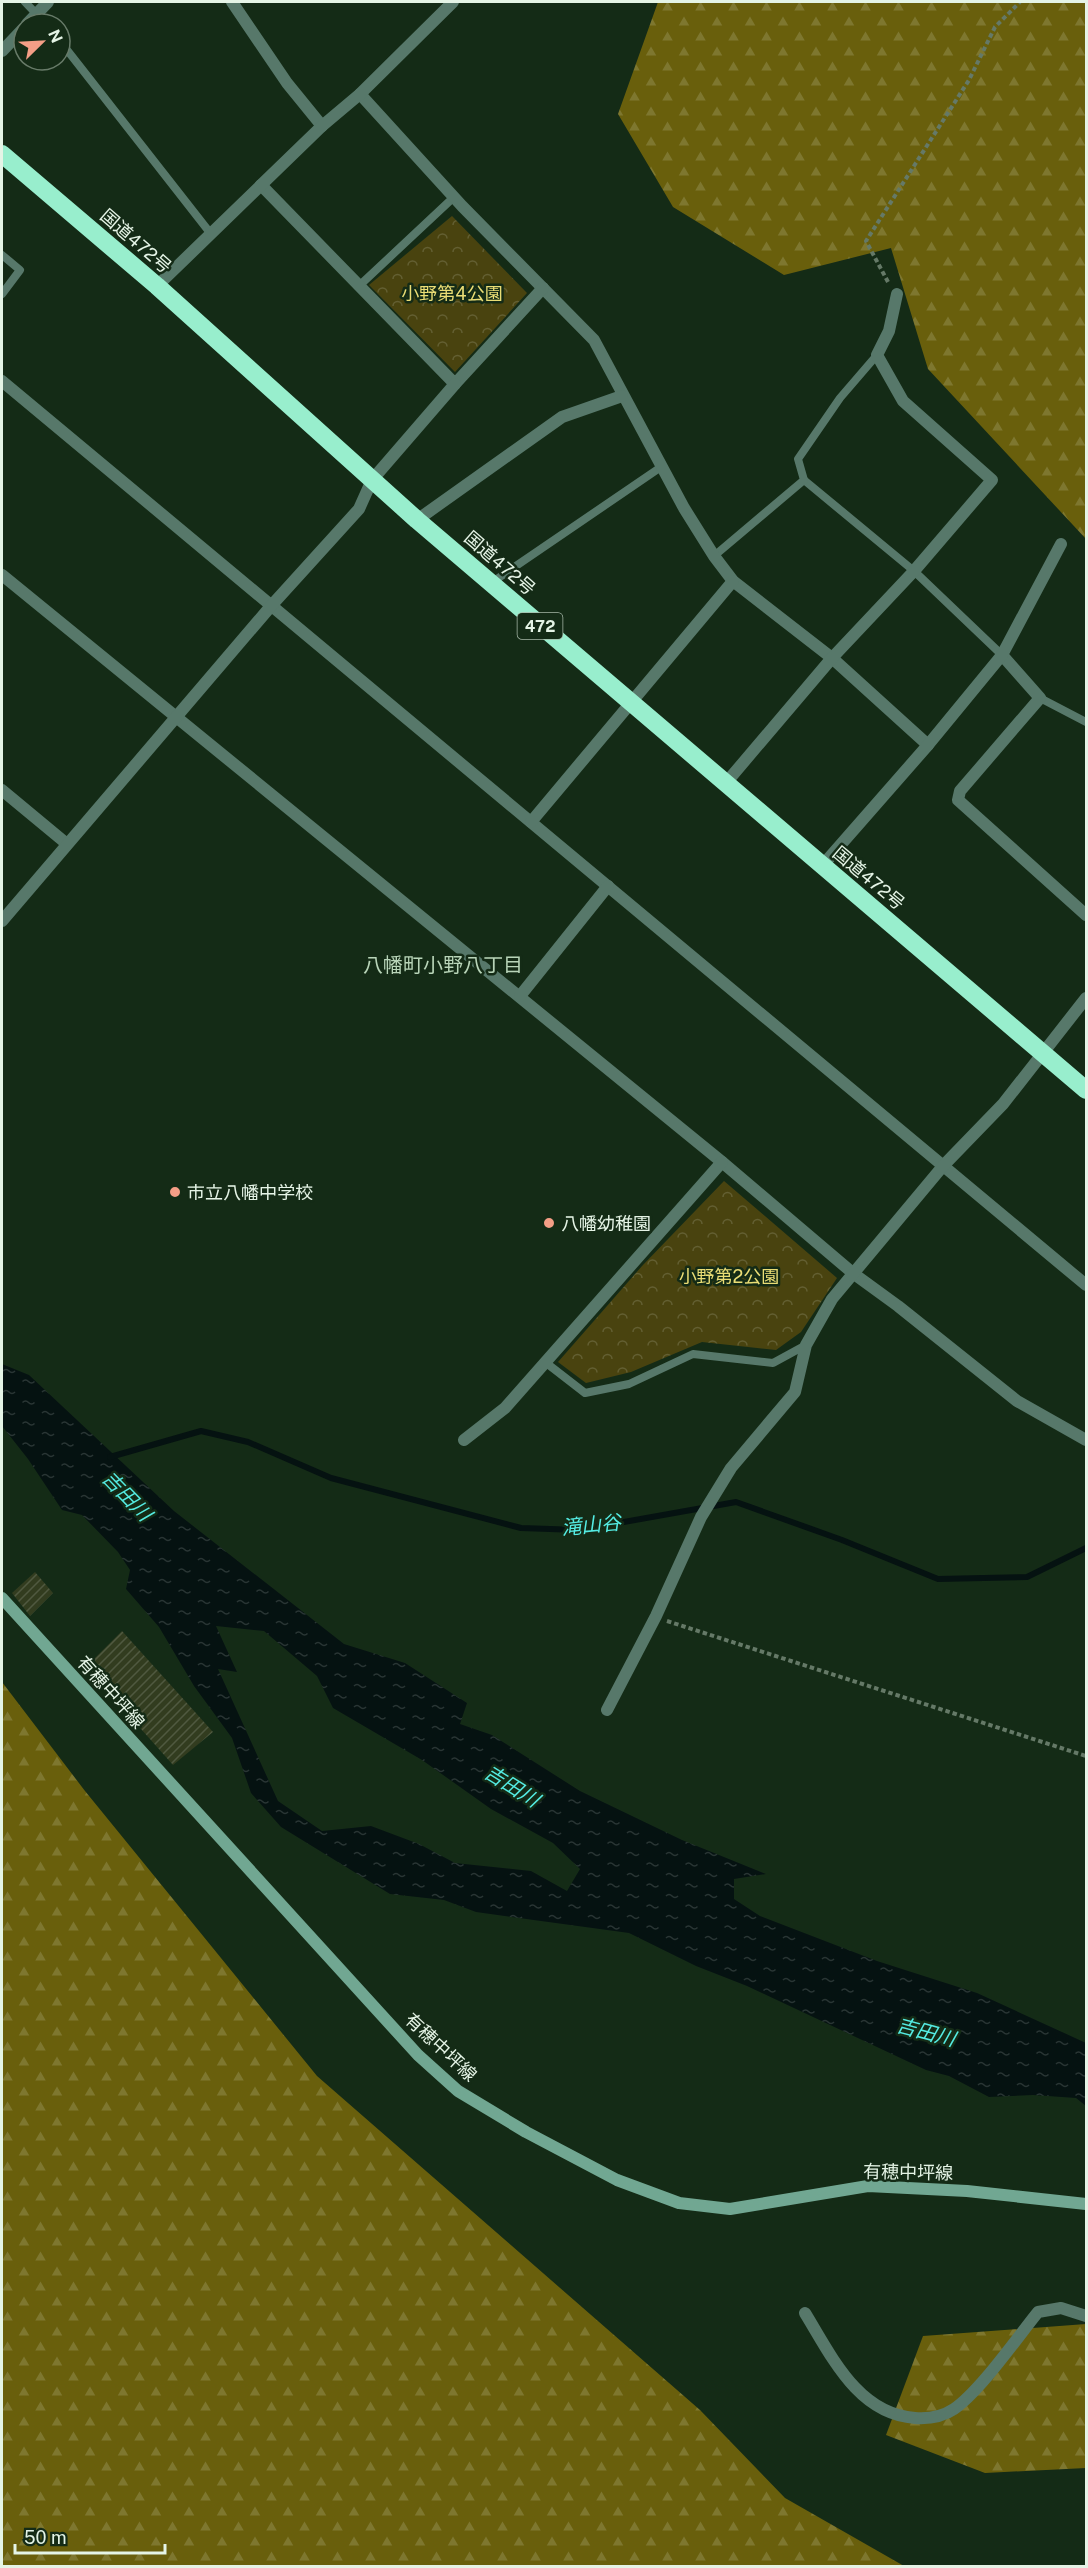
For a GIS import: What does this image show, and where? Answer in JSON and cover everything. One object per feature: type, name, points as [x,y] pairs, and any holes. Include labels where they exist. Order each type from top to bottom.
[{"type":"highway","name":"国道472号","points":[[2,154],[157,286],[491,584],[1043,1051],[1086,1090]]},
{"type":"main road","name":"有穂中坪線","points":[[2,1598],[418,2055],[458,2091],[526,2132],[617,2180],[679,2203],[730,2209],[868,2186],[968,2191],[1086,2204]]},
{"type":"street","points":[[232,2],[287,84],[322,126]]},
{"type":"street","points":[[157,286],[322,126],[360,94],[453,2]]},
{"type":"street","points":[[360,94],[454,197],[594,340],[661,466],[714,556],[733,581],[832,658],[928,745]]},
{"type":"street","points":[[261,185],[455,384]]},
{"type":"street","points":[[2,921],[271,606],[359,509],[372,480],[455,384],[543,288]]},
{"type":"street","points":[[725,784],[832,658],[914,571],[992,480],[903,401],[878,355],[890,331],[897,294]]},
{"type":"street","points":[[2,381],[1086,1285]]},
{"type":"street","points":[[417,519],[562,417],[622,396]]},
{"type":"street","points":[[822,866],[928,745],[1002,655],[1061,544]]},
{"type":"street","points":[[2,575],[520,996],[854,1274],[898,1306],[1017,1401],[1086,1440]]},
{"type":"street","points":[[531,822],[733,581]]},
{"type":"street","points":[[1002,655],[1040,698],[960,791],[958,800],[1086,915]]},
{"type":"street","points":[[2,790],[68,844]]},
{"type":"street","points":[[520,996],[608,886]]},
{"type":"street","points":[[607,1710],[656,1616],[701,1517],[725,1478],[795,1392],[806,1345],[832,1299],[943,1166],[1003,1104],[1086,998]]},
{"type":"street","points":[[464,1440],[505,1408],[722,1162]]},
{"type":"street","points":[[805,2313],[844,2378],[876,2407],[903,2417],[930,2419],[954,2409],[974,2390],[1038,2312],[1061,2308],[1086,2316]]},
{"type":"lane","points":[[25,2],[37,12]]},
{"type":"lane","points":[[72,56],[211,234]]},
{"type":"lane","points":[[360,285],[454,197]]},
{"type":"lane","points":[[2,255],[20,270],[2,294]]},
{"type":"lane","points":[[878,355],[840,398],[798,459],[804,480],[914,571],[1002,655]]},
{"type":"lane","points":[[491,584],[661,466]]},
{"type":"lane","points":[[714,556],[804,480]]},
{"type":"lane","points":[[1040,698],[1086,722]]},
{"type":"lane","points":[[545,1362],[585,1394],[629,1384],[693,1354],[773,1363],[806,1345]]},
{"type":"path","points":[[897,294],[881,273],[866,241],[969,80],[995,27],[1020,2]]},
{"type":"path","points":[[656,1616],[683,1627],[1086,1756]]},
{"type":"green space","points":[[658,2],[1086,2],[1086,539],[928,369],[891,248],[784,275],[673,207],[618,114]]},
{"type":"green space","name":"小野第4公園","points":[[452,216],[527,293],[455,372],[369,285]]},
{"type":"green space","name":"小野第2公園","points":[[724,1181],[837,1278],[801,1332],[776,1350],[702,1342],[631,1372],[586,1383],[558,1362],[642,1266]]},
{"type":"green space","points":[[2,1682],[85,1791],[317,2076],[700,2410],[785,2498],[904,2566],[2,2566]]},
{"type":"green space","points":[[1086,2324],[1086,2468],[985,2473],[886,2435],[923,2336]]},
{"type":"water","name":"吉田川","points":[[2,1364],[29,1375],[174,1511],[344,1644],[405,1663],[467,1703],[460,1724],[492,1735],[580,1791],[682,1840],[766,1874],[734,1879],[734,1899],[760,1916],[877,1961],[977,1993],[1086,2043],[1086,2106],[1076,2098],[1033,2095],[989,2097],[949,2076],[926,2070],[747,1986],[696,1966],[629,1933],[476,1912],[444,1900],[390,1894],[281,1827],[251,1793],[232,1738],[194,1686],[159,1627],[126,1589],[130,1570],[118,1552],[82,1515],[62,1510],[28,1459],[2,1426]],"holes":[[[216,1626],[264,1631],[317,1676],[333,1708],[422,1760],[491,1809],[553,1843],[580,1869],[567,1891],[531,1871],[455,1863],[419,1844],[371,1826],[322,1831],[278,1801],[218,1669],[237,1672]]]},
{"type":"building","points":[[35,1572],[53,1593],[30,1616],[12,1593]]},
{"type":"building","points":[[122,1631],[213,1732],[173,1765],[86,1667]]},
{"type":"waterway","name":"滝山谷","points":[[110,1457],[201,1431],[248,1442],[331,1478],[521,1528],[579,1530],[736,1502],[842,1540],[938,1579],[1027,1577],[1086,1548]]},
{"type":"place","name":"市立八幡中学校","points":[[175,1192]]},
{"type":"place","name":"八幡幼稚園","points":[[549,1223]]},
{"type":"district","name":"八幡町小野八丁目","points":[[443,965]]}]
